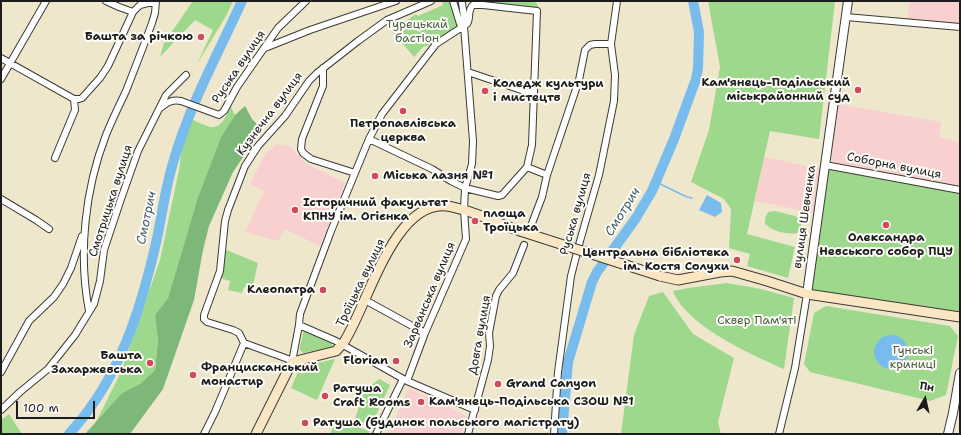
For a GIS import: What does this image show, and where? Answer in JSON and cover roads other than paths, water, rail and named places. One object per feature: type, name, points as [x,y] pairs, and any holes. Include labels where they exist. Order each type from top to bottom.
[{"type":"main road","name":"Троїцька вулиця","points":[[341,345],[347,337],[385,257],[401,232],[415,216],[430,207],[446,206],[464,210],[520,231],[660,276],[678,280],[720,272],[732,272],[807,294],[960,317]]},
{"type":"main road","points":[[256,434],[292,362],[336,350],[341,345]]},
{"type":"street","points":[[1,79],[46,1]]},
{"type":"street","points":[[106,1],[133,12]]},
{"type":"street","points":[[1,58],[74,99],[82,98],[103,74],[133,12],[140,5],[156,1],[152,23],[126,90],[106,135],[92,181],[85,228],[83,256],[86,277],[85,288],[89,311]]},
{"type":"street","name":"Руська вулиця","points":[[158,109],[169,101],[175,100],[219,115],[224,110],[237,87],[278,28],[306,1]]},
{"type":"street","points":[[264,49],[310,30],[396,1]]},
{"type":"street","name":"Кузнечна вулиця","points":[[292,362],[288,359],[244,343],[239,334],[233,330],[207,322],[204,319],[204,315],[220,271],[225,221],[242,172],[252,154],[265,137],[285,116],[313,77],[366,34],[387,20],[431,1]]},
{"type":"street","points":[[453,1],[460,24],[464,26]]},
{"type":"street","name":"Руська вулиця","points":[[554,434],[558,372],[571,276],[599,175],[614,101],[615,75],[611,44],[617,1]]},
{"type":"street","name":"вулиця Шевченка","points":[[779,434],[795,368],[807,294],[848,1]]},
{"type":"street","name":"Зарванська вулиця","points":[[376,434],[405,380],[466,239],[464,210],[465,188],[472,164],[473,141],[464,26],[465,23],[462,3]]},
{"type":"street","points":[[292,362],[300,314],[368,139],[382,114],[436,44],[469,22],[470,10],[473,5],[537,11],[532,145],[527,167],[502,195],[498,196],[465,188],[450,181],[432,169],[368,139]]},
{"type":"street","points":[[846,17],[960,27]]},
{"type":"street","points":[[531,226],[542,198],[547,175],[579,80],[585,50],[590,45],[611,44]]},
{"type":"street","points":[[323,68],[323,86],[302,139],[301,149],[303,153],[311,159],[355,173]]},
{"type":"street","points":[[468,72],[533,94]]},
{"type":"street","name":"Смотрицька вулиця","points":[[1,410],[48,369],[75,335],[89,311],[97,295],[104,250],[120,199],[138,151],[166,95],[186,75]]},
{"type":"street","points":[[55,158],[75,110],[74,99]]},
{"type":"street","name":"Соборна вулиця","points":[[825,164],[960,190]]},
{"type":"street","points":[[527,167],[547,175]]},
{"type":"street","points":[[1,199],[49,229]]},
{"type":"street","points":[[1,372],[29,321],[54,297],[63,284],[71,268],[85,228]]},
{"type":"street","name":"Довга вулиця","points":[[468,434],[488,360],[490,346],[489,333],[496,296],[513,273],[524,245]]},
{"type":"street","points":[[365,300],[425,333]]},
{"type":"street","points":[[299,325],[341,345],[405,380],[475,410]]},
{"type":"street","points":[[204,434],[215,412],[244,343]]},
{"type":"street","points":[[948,434],[957,414],[960,373]]},
{"type":"water","points":[[707,195],[721,203],[722,212],[715,217],[699,210]]},
{"type":"water","points":[[894,335],[901,337],[906,342],[908,352],[906,362],[901,367],[888,369],[881,367],[876,362],[874,349],[876,342],[881,337]]},
{"type":"waterway","name":"Смотрич","points":[[69,434],[85,415],[102,389],[123,350],[139,308],[151,264],[173,163],[187,121],[204,80],[242,1]]},
{"type":"waterway","name":"Смотрич","points":[[562,434],[568,362],[592,282],[597,272],[636,218],[652,191],[674,139],[696,79],[698,68],[699,32],[693,1]]},
{"type":"waterway","points":[[656,182],[692,198]]},
{"type":"place","name":"Башта за річкою","points":[[201,37]]},
{"type":"place","name":"Кам'янець-Подільський міськрайонний суд","points":[[858,90]]},
{"type":"place","name":"Коледж культури і мистецтв","points":[[485,91]]},
{"type":"place","name":"Петропавлівська церква","points":[[403,111]]},
{"type":"place","name":"Міська лазня №1","points":[[375,176]]},
{"type":"place","name":"Історичний факультет КПНУ ім. Огієнка","points":[[295,210]]},
{"type":"place","name":"площа Троїцька","points":[[475,221]]},
{"type":"place","name":"Олександра Невського собор ПЦУ","points":[[886,225]]},
{"type":"place","name":"Центральна бібліотека ім. Костя Солухи","points":[[737,260]]},
{"type":"place","name":"Клеопатра","points":[[323,290]]},
{"type":"place","name":"Florian","points":[[396,361]]},
{"type":"place","name":"Башта Захаржевська","points":[[150,363]]},
{"type":"place","name":"Францисканський монастир","points":[[193,375]]},
{"type":"place","name":"Grand Canyon","points":[[498,384]]},
{"type":"place","name":"Ратуша Craft Rooms","points":[[325,396]]},
{"type":"place","name":"Кам'янець-Подільська СЗОШ №1","points":[[421,402]]},
{"type":"place","name":"Ратуша (будинок польського магістрату)","points":[[305,423]]},
{"type":"park label","name":"Турецький бастіон","points":[[417,32]]},
{"type":"park label","name":"Сквер Пам'яті","points":[[757,321]]},
{"type":"park label","name":"Гунські криниці","points":[[913,358]]}]
